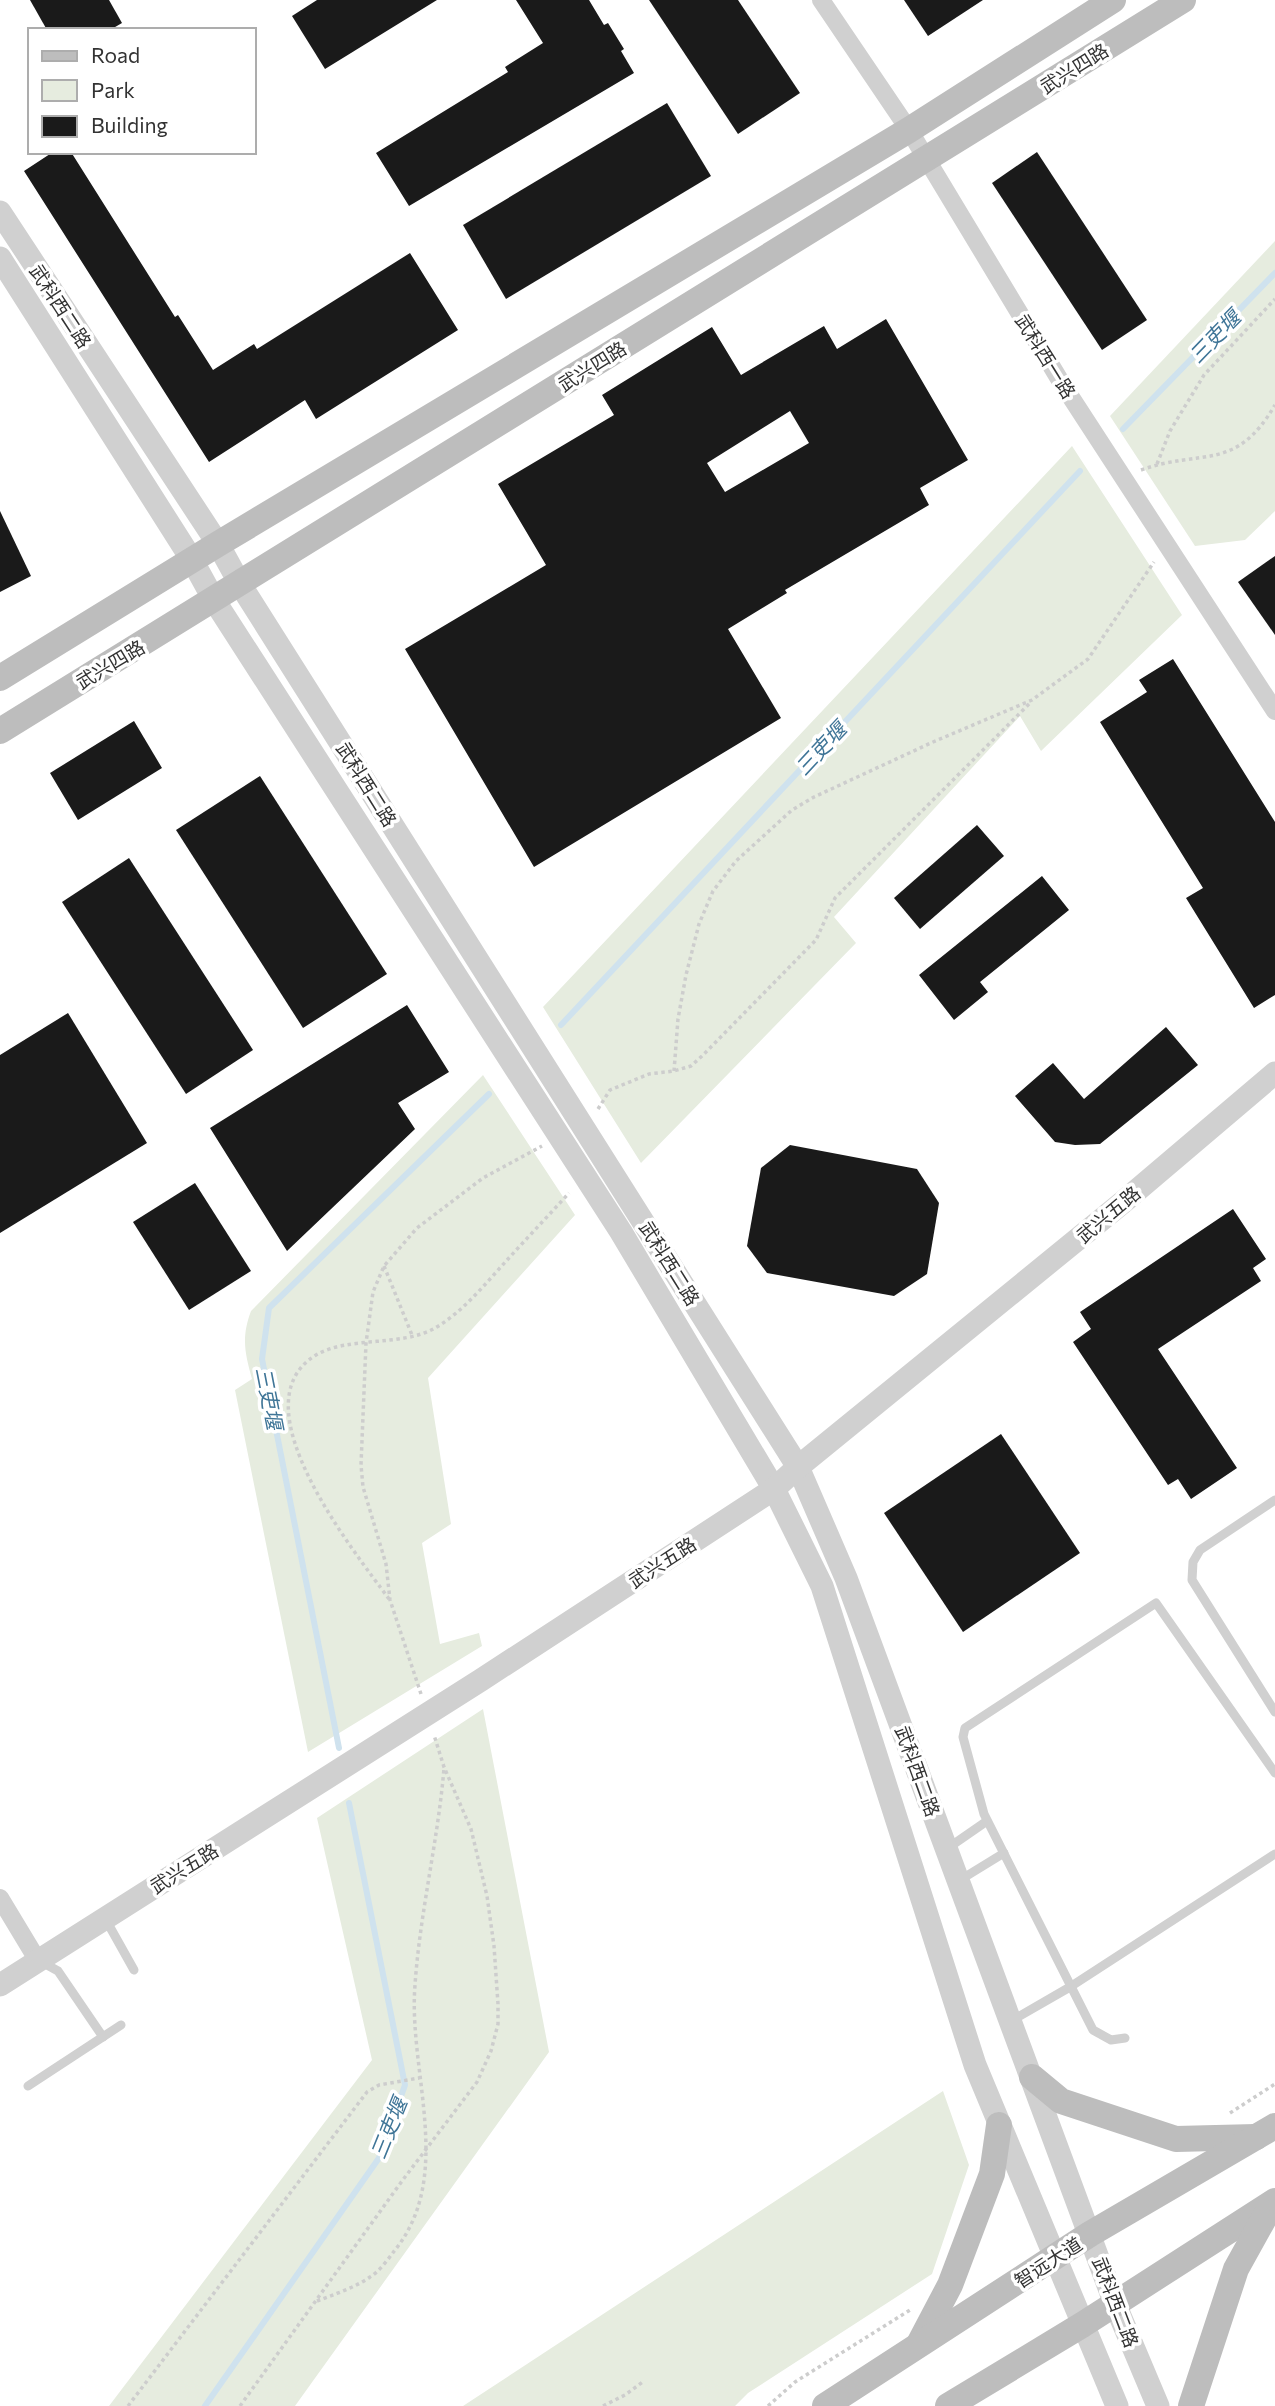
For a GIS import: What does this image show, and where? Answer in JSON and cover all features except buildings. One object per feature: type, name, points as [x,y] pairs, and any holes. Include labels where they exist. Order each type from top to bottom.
[{"type":"main road","name":"武兴四路","points":[[0,678],[218,544],[909,130],[1113,0]]},
{"type":"main road","name":"武兴四路","points":[[0,731],[1183,0]]},
{"type":"main road","points":[[1032,2077],[1061,2101],[1176,2138],[1266,2131]]},
{"type":"main road","points":[[918,2344],[950,2285],[992,2174],[999,2125]]},
{"type":"main road","name":"智远大道","points":[[825,2406],[1090,2234],[1266,2131]]},
{"type":"main road","points":[[948,2406],[1082,2325],[1274,2201]]},
{"type":"main road","points":[[1191,2406],[1236,2269],[1274,2201]]},
{"type":"street","name":"武科西一路","points":[[821,0],[909,130],[1061,382],[1275,711]]},
{"type":"street","name":"武科西二路","points":[[0,212],[218,544],[240,584],[798,1467],[846,1578],[1115,2304],[1158,2406]]},
{"type":"street","name":"武科西二路","points":[[0,258],[192,560],[214,600],[621,1232],[774,1489],[822,1586],[971,2052],[1117,2406]]},
{"type":"street","name":"武兴五路","points":[[0,1985],[427,1714],[774,1489],[1122,1203],[1275,1073]]},
{"type":"street","points":[[0,1898],[38,1961]]},
{"type":"lane","points":[[1275,1500],[1200,1550],[1193,1562],[1192,1580],[1275,1712]]},
{"type":"lane","points":[[1125,2038],[1111,2040],[1093,2030],[1070,1987],[988,1821],[963,1737],[965,1727],[1156,1603],[1275,1773]]},
{"type":"lane","points":[[947,1849],[988,1821]]},
{"type":"lane","points":[[959,1881],[1004,1853]]},
{"type":"lane","points":[[1011,2021],[1070,1987],[1275,1854]]},
{"type":"lane","points":[[105,1918],[134,1970]]},
{"type":"lane","points":[[38,1961],[58,1971],[103,2036]]},
{"type":"lane","points":[[28,2086],[121,2025]]},
{"type":"path","points":[[1157,464],[1170,431],[1204,375],[1275,299]]},
{"type":"path","points":[[1123,476],[1157,464],[1226,453],[1249,439],[1275,405]]},
{"type":"path","points":[[587,1133],[610,1090],[649,1074],[691,1066],[702,1056],[816,940],[835,898],[1032,700],[1088,659],[1167,544]]},
{"type":"path","points":[[674,1071],[678,1019],[699,924],[713,891],[736,861],[792,810],[814,797],[933,741],[1032,700]]},
{"type":"path","points":[[240,2406],[477,2082],[491,2051],[498,2024],[494,1946],[487,1896],[471,1829],[444,1767],[390,1600],[386,1564],[372,1522],[362,1476],[366,1343],[373,1292],[384,1266],[417,1228],[483,1178],[559,1136]]},
{"type":"path","points":[[390,1600],[346,1539],[306,1472],[289,1424],[291,1387],[315,1356],[338,1348],[433,1329],[479,1291],[585,1176]]},
{"type":"path","points":[[384,1266],[412,1335]]},
{"type":"path","points":[[315,2302],[372,2276],[408,2233],[416,2216],[423,2188],[427,2137],[417,2078],[415,1987],[444,1767]]},
{"type":"path","points":[[128,2406],[366,2092],[379,2085],[417,2078]]},
{"type":"path","points":[[1222,2118],[1275,2084]]},
{"type":"path","points":[[768,2406],[795,2382],[917,2306]]},
{"type":"path","points":[[603,2406],[644,2381]]},
{"type":"green space","points":[[1275,241],[1275,511],[1245,540],[1195,546],[1110,416]]},
{"type":"green space","points":[[1072,446],[1182,615],[1041,751],[1020,716],[834,917],[856,943],[641,1163],[543,1007]]},
{"type":"green space","points":[[483,1075],[575,1215],[428,1378],[451,1524],[422,1543],[440,1644],[479,1633],[482,1646],[308,1752],[235,1390],[252,1379],[245,1345],[248,1321],[251,1311]]},
{"type":"green space","points":[[483,1709],[549,2052],[295,2406],[109,2406],[372,2060],[317,1818]]},
{"type":"green space","points":[[943,2091],[969,2165],[932,2274],[748,2393],[735,2406],[463,2406]]},
{"type":"waterway","name":"三吏堰","points":[[1123,429],[1275,273]]},
{"type":"waterway","name":"三吏堰","points":[[561,1025],[1080,471]]},
{"type":"waterway","name":"三吏堰","points":[[339,1748],[262,1359],[269,1308],[489,1094]]},
{"type":"waterway","name":"三吏堰","points":[[205,2406],[379,2158],[405,2085],[349,1803]]}]
